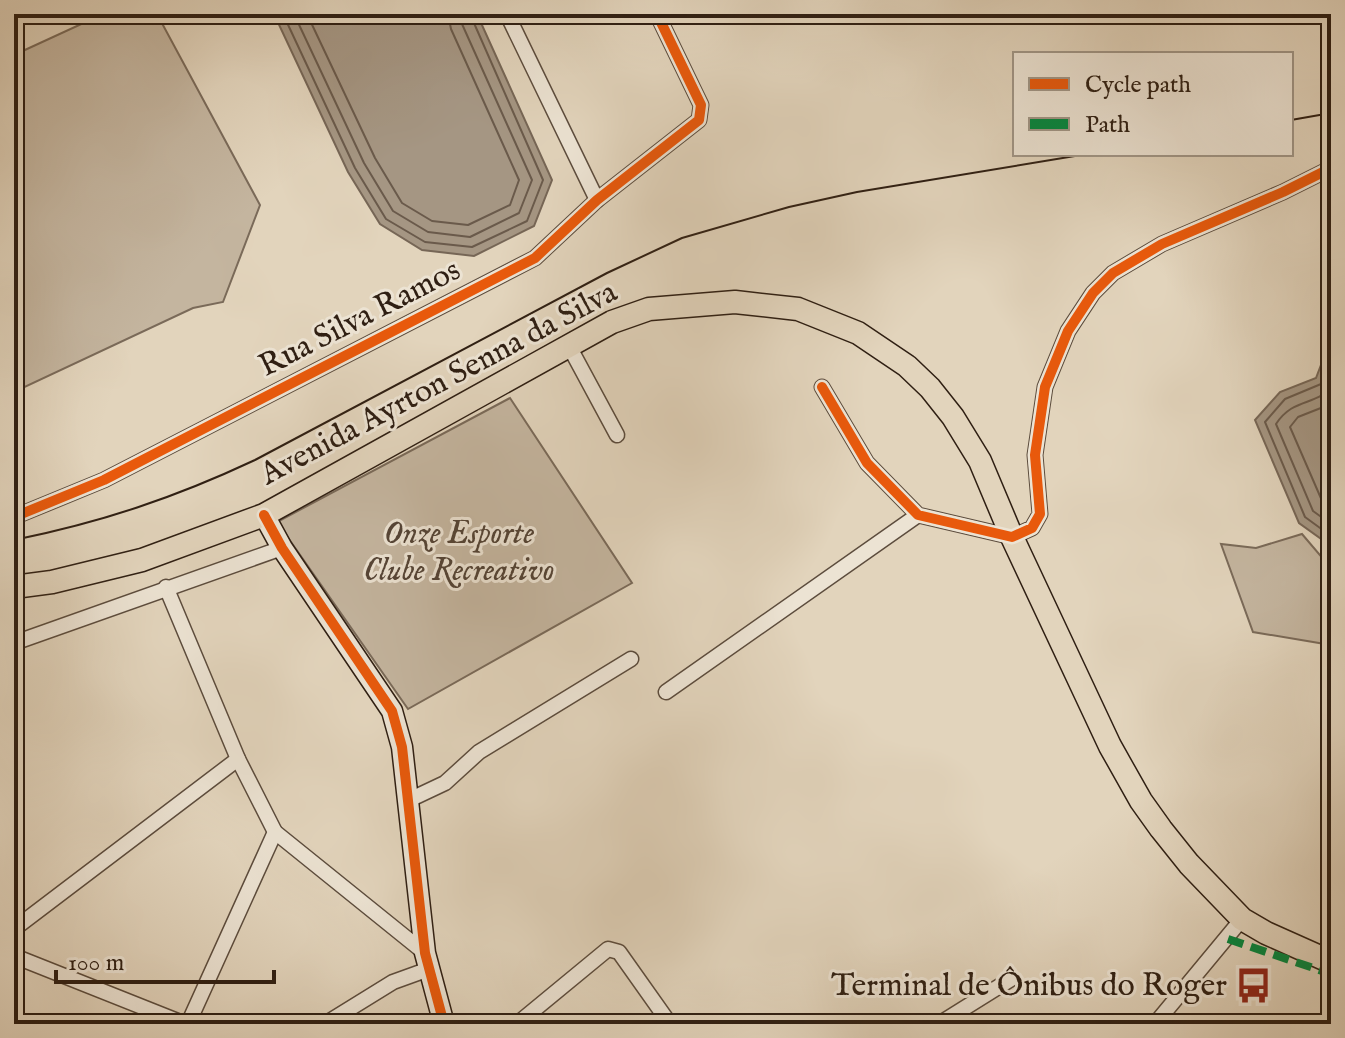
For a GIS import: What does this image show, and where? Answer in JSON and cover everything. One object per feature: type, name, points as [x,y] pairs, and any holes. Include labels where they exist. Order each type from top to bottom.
[{"type":"main road","name":"Avenida Ayrton Senna da Silva","points":[[14,587],[52,582],[142,560],[264,515],[612,322],[649,309],[735,302],[798,309],[858,333],[907,366],[930,388],[953,417],[980,461],[1012,537],[1110,746],[1141,801],[1189,864],[1242,919],[1331,962]]},
{"type":"street","points":[[507,14],[597,200]]},
{"type":"street","name":"Rua Silva Ramos","points":[[14,517],[104,480],[535,258],[597,200],[699,120],[701,105],[657,14]]},
{"type":"street","points":[[822,387],[867,463],[918,515],[1012,537],[1032,528],[1039,520],[1035,455],[1045,387],[1068,331],[1093,293],[1113,273],[1162,244],[1331,168]]},
{"type":"street","points":[[569,346],[617,435]]},
{"type":"street","points":[[264,515],[282,548],[392,711],[402,747],[427,961],[444,1024]]},
{"type":"street","points":[[666,692],[918,515]]},
{"type":"street","points":[[14,643],[282,548]]},
{"type":"street","points":[[166,587],[238,759],[275,832],[427,961]]},
{"type":"street","points":[[409,800],[445,783],[479,752],[631,659]]},
{"type":"street","points":[[14,929],[238,759]]},
{"type":"street","points":[[14,956],[186,1024],[275,832]]},
{"type":"street","points":[[1158,1023],[1242,919]]},
{"type":"street","points":[[517,1024],[605,950],[611,949],[619,952],[670,1024]]},
{"type":"street","points":[[325,1024],[427,961]]},
{"type":"street","points":[[939,1024],[1011,979]]},
{"type":"green space","points":[[103,14],[157,14],[260,205],[223,302],[193,308],[14,392],[14,55]]},
{"type":"green space","name":"Onze Esporte Clube Recreativo","points":[[510,398],[632,583],[408,709],[277,522]]},
{"type":"green space","points":[[1302,534],[1331,568],[1331,645],[1253,632],[1221,544],[1256,548]]},
{"type":"water","points":[[274,14],[477,14],[552,180],[534,226],[474,256],[422,250],[380,224],[348,172]]},
{"type":"water","points":[[1324,357],[1331,358],[1331,546],[1299,523],[1255,420],[1280,392],[1316,378]]},
{"type":"tram line","points":[[1293,120],[1331,113]]},
{"type":"tram line","points":[[14,540],[137,508],[225,474],[607,273],[682,238],[789,207],[857,192],[1075,156]]},
{"type":"marked path","points":[[1228,939],[1331,974]]},
{"type":"cycle path","points":[[14,517],[104,480],[535,258],[597,200],[699,120],[701,105],[657,14]]},
{"type":"cycle path","points":[[822,387],[867,463],[918,515],[1012,537],[1032,528],[1040,514],[1035,455],[1045,387],[1068,331],[1093,293],[1113,273],[1162,244],[1331,168]]},
{"type":"cycle path","points":[[264,515],[282,548],[392,711],[402,747],[425,953],[444,1024]]},
{"type":"place","name":"Terminal de Ônibus do Roger","points":[[1253,986]]}]
